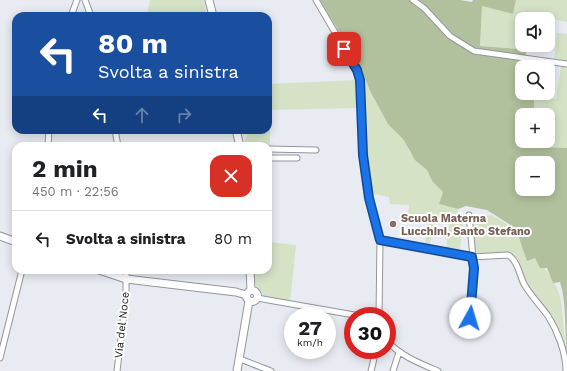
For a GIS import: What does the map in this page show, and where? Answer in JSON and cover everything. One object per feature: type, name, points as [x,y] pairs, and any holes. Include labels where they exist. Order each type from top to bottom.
[{"type":"street","points":[[72,12],[77,0]]},
{"type":"street","points":[[85,0],[90,12]]},
{"type":"street","points":[[209,0],[212,12]]},
{"type":"street","points":[[316,0],[357,70],[360,80],[363,155],[369,198],[380,240],[379,307]]},
{"type":"street","points":[[413,0],[424,8],[450,36],[474,51],[567,64]]},
{"type":"street","points":[[272,149],[316,150]]},
{"type":"street","points":[[272,158],[297,158]]},
{"type":"street","points":[[469,215],[472,257],[476,268],[470,318]]},
{"type":"street","points":[[0,236],[12,240]]},
{"type":"street","points":[[380,240],[472,257],[508,255],[513,258],[525,285],[548,316],[563,350],[566,371]]},
{"type":"street","points":[[0,358],[21,274]]},
{"type":"street","points":[[111,274],[126,279],[236,292],[249,296],[255,301],[257,298],[344,313]]},
{"type":"street","name":"Via del Noce","points":[[117,371],[126,297],[126,274]]},
{"type":"street","points":[[238,371],[249,296],[250,274]]},
{"type":"street","points":[[396,349],[407,358],[438,371]]},
{"type":"street","points":[[393,371],[399,352]]},
{"type":"street","points":[[240,359],[271,371]]},
{"type":"street","points":[[371,371],[374,359]]},
{"type":"green space","points":[[150,0],[204,0],[206,12],[148,12]]},
{"type":"green space","points":[[320,0],[460,0],[472,2],[473,0],[516,0],[513,14],[482,6],[480,46],[515,49],[515,52],[526,52],[525,60],[515,60],[515,100],[534,100],[534,108],[515,108],[515,148],[567,148],[567,353],[564,308],[560,282],[553,283],[547,268],[540,268],[535,258],[527,261],[518,235],[509,224],[487,210],[466,206],[458,209],[439,204],[443,192],[432,181],[427,170],[415,160],[403,139],[388,124],[370,91],[362,70]]},
{"type":"green space","points":[[516,0],[567,0],[567,22],[555,20],[555,12],[515,12],[515,49],[480,46],[482,6],[513,14]]},
{"type":"green space","points":[[557,33],[567,34],[567,62],[554,60]]},
{"type":"green space","points":[[561,66],[567,67],[567,148],[555,148],[555,108],[534,108],[534,100],[556,99]]},
{"type":"green space","points":[[362,70],[370,91],[388,123],[403,139],[410,153],[427,170],[432,181],[443,192],[439,204],[458,209],[457,220],[434,217],[430,244],[425,243],[428,219],[408,216],[409,205],[390,204],[389,197],[370,193],[363,129]]},
{"type":"green space","points":[[357,80],[357,108],[272,110],[272,84]]},
{"type":"green space","points":[[248,134],[270,134],[270,142],[245,142]]},
{"type":"green space","points":[[492,215],[512,228],[522,244],[527,260],[535,258],[552,279],[557,289],[562,308],[565,349],[522,277],[514,257],[510,255],[475,255],[472,226],[480,217]]},
{"type":"green space","points":[[450,220],[463,222],[460,249],[446,248]]},
{"type":"green space","points":[[272,242],[296,245],[290,302],[263,295],[256,286],[253,274],[272,274]]},
{"type":"place","name":"Scuola Materna Lucchini, Santo Stefano","points":[[393,224]]},
{"type":"route","points":[[344,49],[357,70],[360,80],[363,155],[369,198],[380,240],[472,257],[474,268],[470,318]]}]
